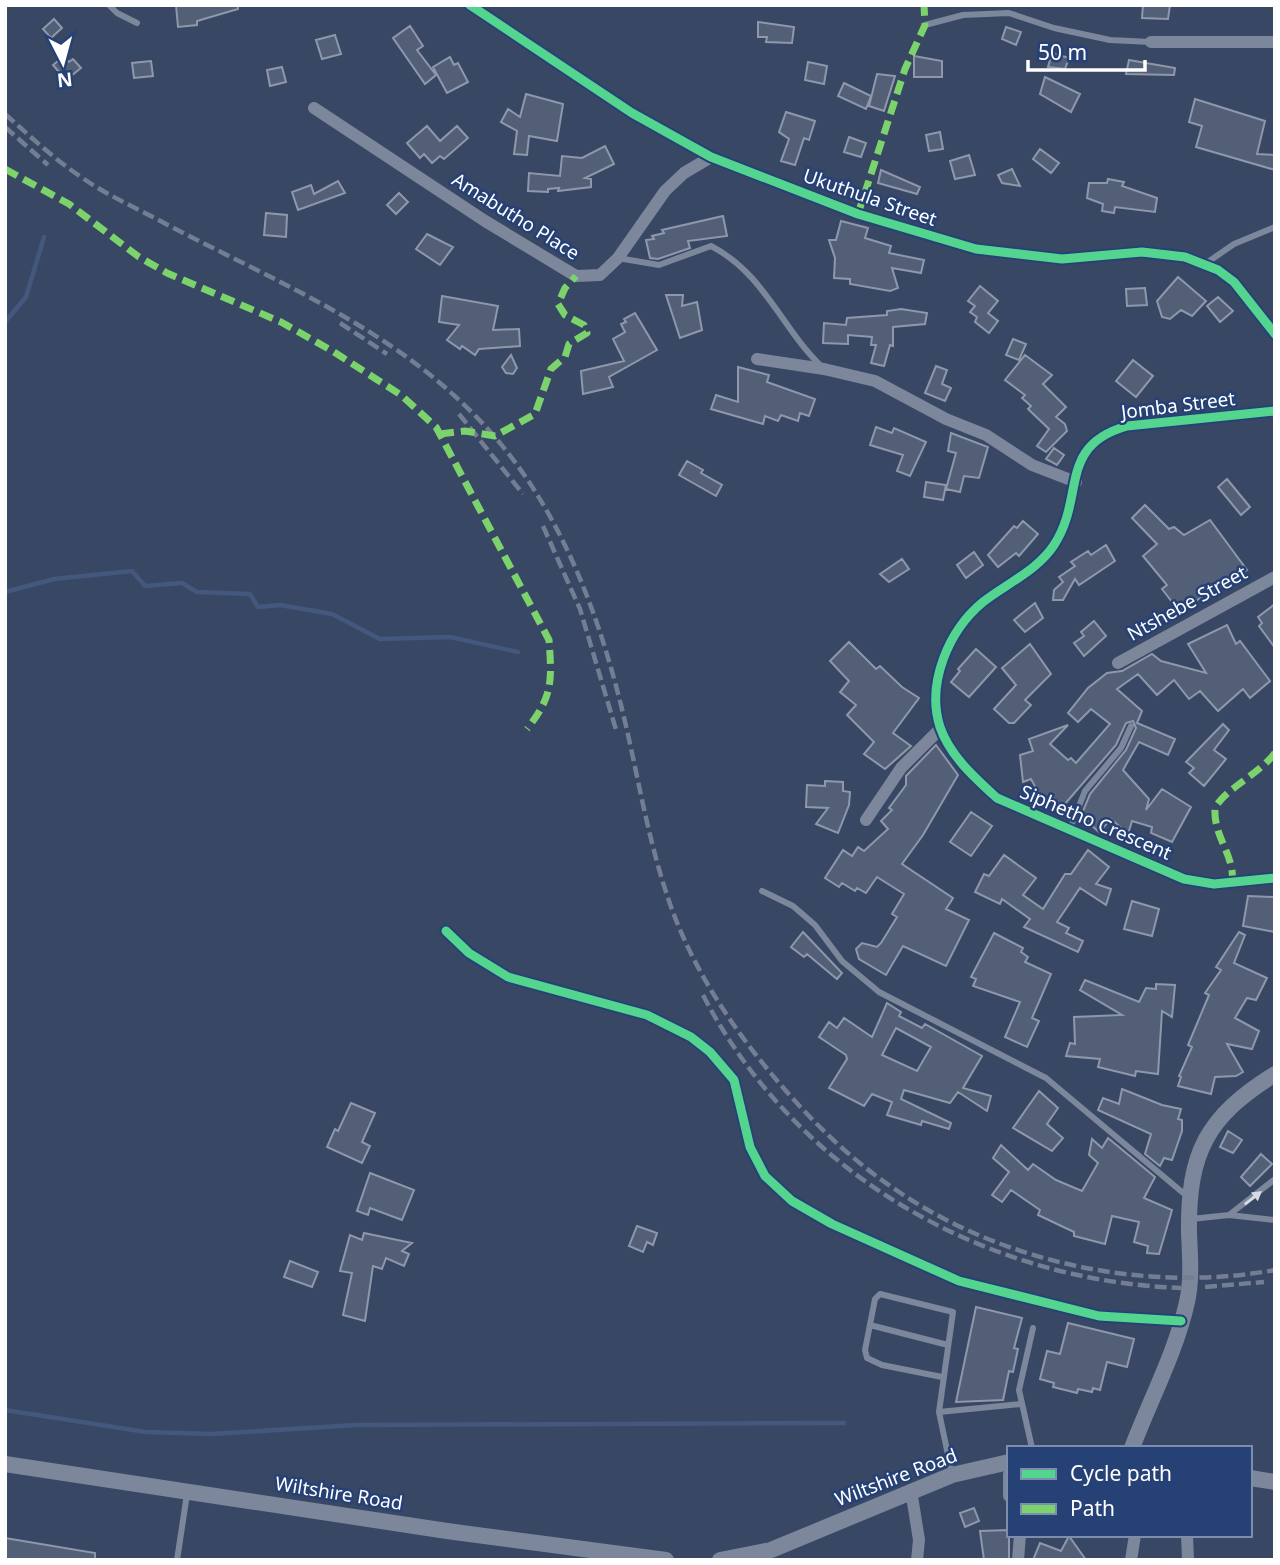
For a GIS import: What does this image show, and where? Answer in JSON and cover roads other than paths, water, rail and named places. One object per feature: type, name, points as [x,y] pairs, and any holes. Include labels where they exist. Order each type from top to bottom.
[{"type":"street","name":"Ukuthula Street","points":[[470,5],[632,113],[711,158],[858,214],[976,249],[1062,259],[1164,253],[1205,264],[1234,282],[1275,334]]},
{"type":"street","points":[[1151,42],[1275,42]]},
{"type":"street","name":"Amabutho Place","points":[[314,108],[485,221],[576,276],[600,275],[618,258],[665,191],[684,173],[711,158]]},
{"type":"street","points":[[757,359],[824,369],[888,386],[928,410],[986,436],[1032,465],[1076,482]]},
{"type":"street","name":"Jomba Street","points":[[1076,482],[1085,451],[1106,432],[1127,426],[1275,411]]},
{"type":"street","name":"Siphetho Crescent","points":[[1076,482],[1060,534],[1052,548],[981,604],[955,634],[939,670],[937,689],[941,728],[959,760],[997,797],[1069,831],[1184,879],[1214,884],[1275,878]]},
{"type":"street","name":"Ntshebe Street","points":[[1118,663],[1275,577]]},
{"type":"street","points":[[866,820],[901,768],[941,728]]},
{"type":"street","points":[[446,930],[469,953],[508,976],[647,1015],[691,1037],[710,1052],[734,1080],[750,1146],[765,1176],[792,1201],[832,1224],[959,1281],[1099,1316],[1181,1321]]},
{"type":"street","points":[[1133,1446],[1181,1321],[1189,1288],[1191,1179],[1208,1133],[1222,1115],[1275,1074]]},
{"type":"street","name":"Wiltshire Road","points":[[720,1560],[765,1555],[911,1490],[952,1475],[1007,1462]]},
{"type":"street","name":"Wiltshire Road","points":[[5,1464],[447,1531],[666,1560]]},
{"type":"street","points":[[1252,1478],[1275,1482]]},
{"type":"street","points":[[911,1490],[919,1540],[917,1560]]},
{"type":"street","points":[[1018,1560],[1020,1537]]},
{"type":"street","points":[[1131,1560],[1135,1537]]},
{"type":"street","points":[[1187,1537],[1188,1560]]},
{"type":"lane","points":[[109,5],[117,13],[138,23]]},
{"type":"lane","points":[[925,25],[962,15],[1009,13],[1054,28],[1110,40],[1151,42]]},
{"type":"lane","points":[[1205,264],[1234,243],[1275,227]]},
{"type":"lane","points":[[618,258],[659,265],[711,246],[725,254],[771,298],[794,334],[824,369]]},
{"type":"lane","points":[[1069,831],[1085,791],[1115,756],[1131,726]]},
{"type":"lane","points":[[762,891],[793,906],[807,918],[842,961],[879,992],[1046,1078],[1189,1199]]},
{"type":"lane","points":[[1229,1215],[1275,1179]]},
{"type":"lane","points":[[1189,1220],[1229,1215],[1275,1220]]},
{"type":"lane","points":[[942,1377],[869,1360],[864,1350],[875,1299],[880,1294],[949,1310],[953,1316],[939,1412],[952,1475]]},
{"type":"lane","points":[[870,1325],[948,1345]]},
{"type":"lane","points":[[1031,1446],[1020,1404],[1022,1371],[1033,1328]]},
{"type":"lane","points":[[939,1412],[1020,1404]]},
{"type":"lane","points":[[177,1560],[187,1492]]},
{"type":"waterway","points":[[5,322],[26,297],[44,237]]},
{"type":"waterway","points":[[5,592],[54,579],[132,571],[145,586],[182,583],[197,592],[250,594],[258,607],[280,605],[332,614],[380,639],[450,637],[518,652]]},
{"type":"waterway","points":[[5,1410],[146,1432],[212,1434],[356,1425],[844,1423]]},
{"type":"railway","points":[[5,114],[73,172],[94,185],[298,291],[381,340],[421,368],[459,400],[516,463],[553,522],[583,586],[595,619],[616,686],[659,869],[676,919],[697,966],[723,1010],[769,1071],[798,1105],[846,1151],[899,1192],[941,1217],[985,1238],[1032,1254],[1079,1267],[1178,1278],[1275,1270]]},
{"type":"railway","points":[[5,127],[48,165]]},
{"type":"railway","points":[[340,323],[387,354]]},
{"type":"railway","points":[[459,414],[523,494]]},
{"type":"railway","points":[[543,526],[580,609],[617,733]]},
{"type":"railway","points":[[703,995],[742,1058],[789,1115],[842,1164],[902,1206],[967,1239],[1036,1264],[1107,1281],[1181,1288]]},
{"type":"railway","points":[[1205,1287],[1264,1282]]}]
